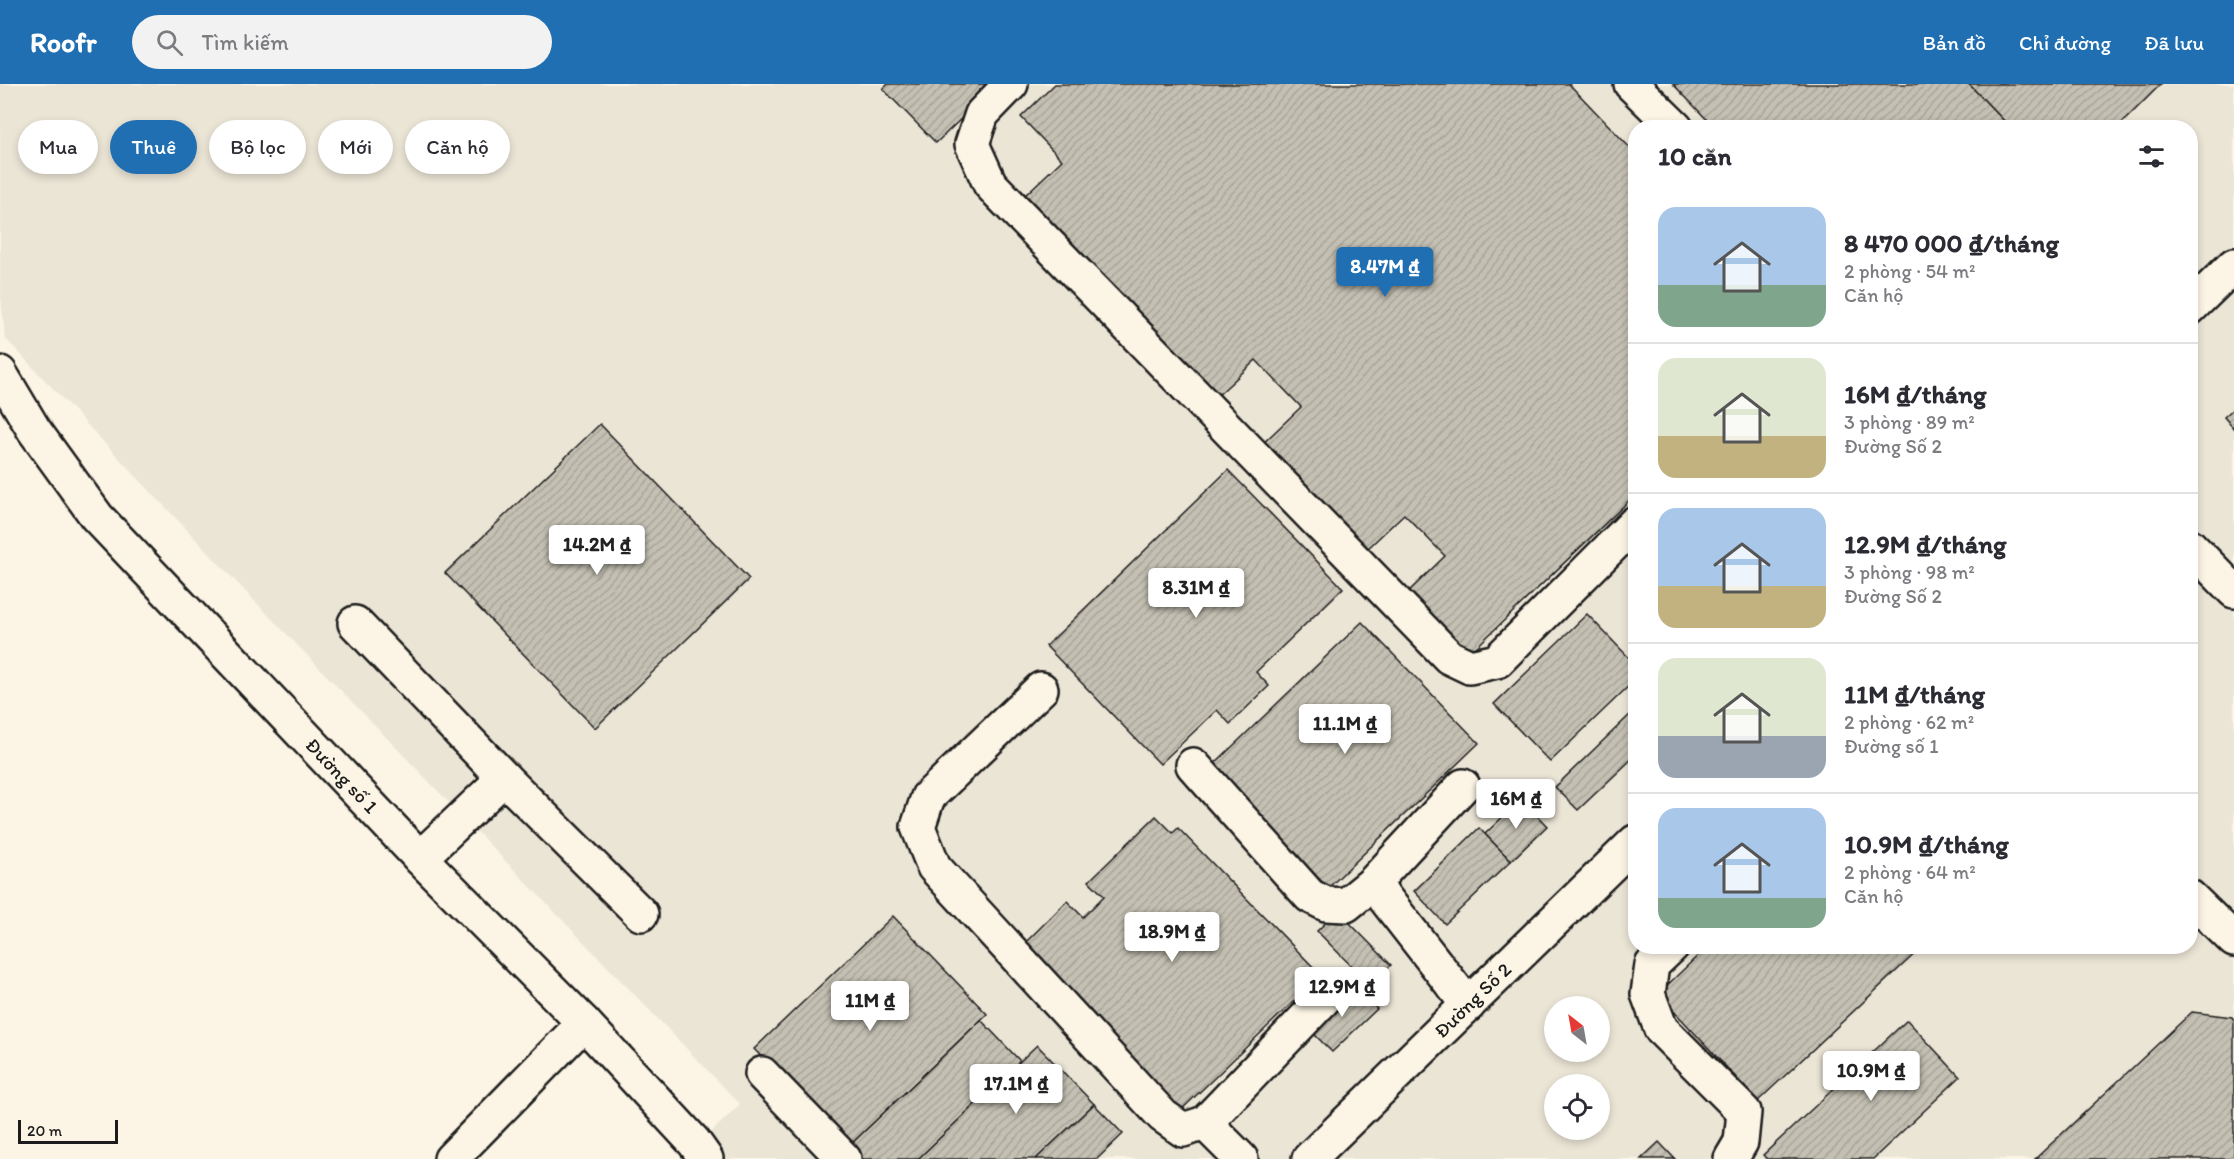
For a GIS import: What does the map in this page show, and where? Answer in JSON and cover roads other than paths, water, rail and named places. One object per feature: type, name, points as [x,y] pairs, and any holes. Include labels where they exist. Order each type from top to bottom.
[{"type":"street","points":[[1011,84],[982,114],[972,144],[990,184],[1449,657],[1470,667],[1497,661],[1628,530]]},
{"type":"street","points":[[1631,84],[1668,120]]},
{"type":"street","points":[[2198,300],[2234,265]]},
{"type":"street","name":"Đường số 1","points":[[0,373],[34,430],[97,517],[420,858],[584,1023],[694,1142],[706,1159]]},
{"type":"street","points":[[2198,554],[2234,591]]},
{"type":"street","points":[[355,623],[504,778],[641,914]]},
{"type":"street","points":[[1041,689],[928,796],[918,826],[934,867],[1163,1116],[1183,1130],[1205,1123],[1324,999]]},
{"type":"street","points":[[1193,765],[1310,896],[1326,904],[1346,905],[1373,883],[1463,786]]},
{"type":"street","points":[[420,858],[504,778]]},
{"type":"street","name":"Đường Số 2","points":[[1309,1159],[1628,849]]},
{"type":"street","points":[[1373,883],[1468,1005]]},
{"type":"street","points":[[2198,905],[2234,940]]},
{"type":"street","points":[[1664,954],[1652,965],[1648,993],[1661,1029],[1744,1112],[1741,1142],[1731,1159]]},
{"type":"street","points":[[451,1159],[584,1023]]},
{"type":"street","points":[[762,1074],[843,1159]]},
{"type":"street","points":[[1205,1123],[1241,1159]]}]
